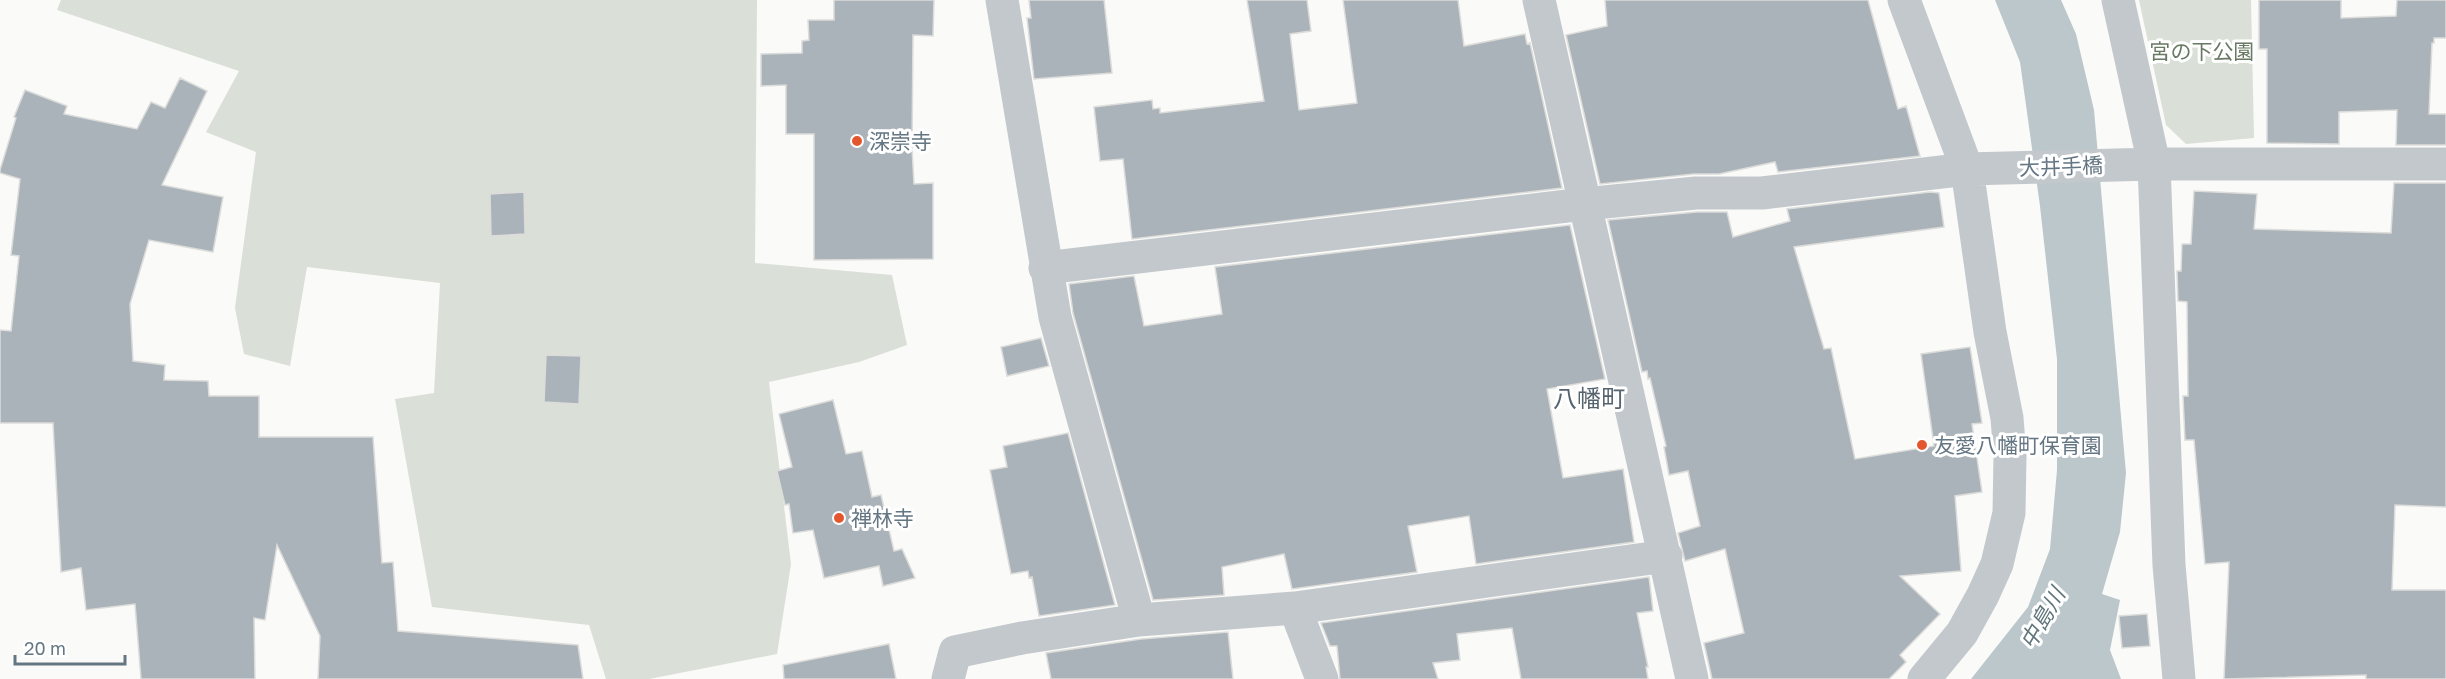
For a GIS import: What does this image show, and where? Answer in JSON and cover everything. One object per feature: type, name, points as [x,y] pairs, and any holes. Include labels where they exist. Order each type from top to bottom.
[{"type":"street","points":[[1002,0],[1055,317],[1139,620]]},
{"type":"street","points":[[1539,0],[1692,679]]},
{"type":"street","points":[[1904,0],[1967,169],[1990,332],[2007,418],[2010,456],[2009,513],[1997,564],[1962,633],[1924,679]]},
{"type":"street","points":[[2118,0],[2154,164],[2169,565],[2179,679]]},
{"type":"street","name":"大井手橋","points":[[1045,268],[1584,204],[1696,193],[1762,193],[1967,169],[2154,164],[2446,164]]},
{"type":"street","points":[[948,679],[955,652],[1022,638],[1139,620],[1295,608],[1666,556]]},
{"type":"street","points":[[1295,608],[1322,679]]},
{"type":"green space","points":[[61,0],[757,0],[755,263],[892,275],[907,345],[859,362],[769,382],[791,564],[777,654],[649,679],[606,679],[589,625],[432,607],[395,399],[434,393],[440,283],[307,267],[290,366],[244,354],[235,308],[256,152],[206,132],[239,71],[57,10]]},
{"type":"green space","name":"宮の下公園","points":[[2139,0],[2251,0],[2254,138],[2186,144],[2166,125]]},
{"type":"water","name":"中島川","points":[[1995,0],[2061,0],[2076,34],[2094,110],[2126,473],[2120,532],[2102,594],[2120,600],[2110,650],[2121,679],[1971,679],[2028,607],[2050,549],[2057,470],[2057,359],[2040,206],[2020,62]]},
{"type":"building","name":"深崇寺","points":[[834,0],[934,0],[933,36],[913,35],[912,148],[914,184],[933,183],[933,259],[814,260],[814,134],[786,134],[786,85],[761,86],[761,54],[802,53],[802,41],[809,40],[808,20],[834,20]]},
{"type":"building","points":[[1029,0],[1104,0],[1112,73],[1034,79],[1027,18],[1031,18]]},
{"type":"building","points":[[1247,0],[1307,0],[1311,31],[1290,34],[1299,110],[1357,103],[1343,0],[1458,0],[1464,46],[1525,34],[1527,44],[1530,43],[1562,188],[1132,239],[1123,159],[1100,161],[1094,107],[1152,100],[1153,109],[1160,108],[1160,113],[1264,101]]},
{"type":"building","points":[[1605,0],[1868,0],[1898,109],[1906,106],[1920,156],[1778,172],[1775,162],[1719,174],[1694,174],[1600,184],[1566,35],[1607,26]]},
{"type":"building","points":[[2259,0],[2341,0],[2341,18],[2396,16],[2397,0],[2446,0],[2446,38],[2434,38],[2434,43],[2432,43],[2429,114],[2446,114],[2446,145],[2396,145],[2397,110],[2339,112],[2339,144],[2267,143],[2267,49],[2259,49]]},
{"type":"building","points":[[180,78],[207,91],[162,185],[223,197],[213,252],[149,240],[130,304],[133,361],[165,365],[164,380],[208,381],[209,396],[259,396],[259,437],[373,437],[382,563],[393,562],[398,631],[578,645],[583,679],[318,679],[320,636],[277,545],[265,620],[254,618],[255,679],[141,679],[135,604],[86,610],[81,568],[61,572],[53,423],[0,423],[0,330],[11,331],[19,256],[11,255],[20,179],[0,173],[0,170],[16,118],[14,117],[25,90],[67,106],[64,114],[137,129],[151,102],[165,108]]},
{"type":"building","points":[[2394,183],[2446,183],[2446,507],[2395,505],[2392,590],[2446,590],[2446,679],[2366,679],[2366,675],[2224,679],[2229,562],[2205,564],[2194,440],[2185,440],[2183,396],[2188,396],[2187,302],[2178,301],[2177,271],[2181,271],[2182,244],[2191,244],[2194,191],[2257,194],[2254,229],[2391,233]]},
{"type":"building","points":[[524,192],[525,234],[491,236],[490,194]]},
{"type":"building","points":[[1930,192],[1939,193],[1944,227],[1794,247],[1824,349],[1831,348],[1855,459],[1934,446],[1921,354],[1970,347],[1982,423],[1972,424],[1982,492],[1955,496],[1961,571],[1900,576],[1940,614],[1900,655],[1906,662],[1889,679],[1712,679],[1704,643],[1744,633],[1725,549],[1685,561],[1678,533],[1700,526],[1688,471],[1669,475],[1664,447],[1666,446],[1650,378],[1648,379],[1647,371],[1642,372],[1608,220],[1697,212],[1727,212],[1733,237],[1790,221],[1787,209]]},
{"type":"building","points":[[1570,225],[1605,379],[1547,389],[1563,478],[1623,469],[1634,542],[1476,564],[1469,516],[1408,526],[1417,572],[1292,589],[1284,554],[1222,567],[1224,595],[1153,600],[1073,313],[1069,284],[1134,276],[1144,326],[1222,314],[1215,267]]},
{"type":"building","points":[[1041,338],[1049,366],[1007,376],[1001,347]]},
{"type":"building","points":[[546,355],[581,356],[579,404],[544,402]]},
{"type":"building","name":"禅林寺","points":[[833,400],[846,454],[862,451],[872,497],[881,495],[894,551],[902,549],[915,578],[883,586],[879,566],[824,578],[813,530],[793,533],[789,504],[785,505],[777,471],[792,467],[779,414]]},
{"type":"building","points":[[1068,433],[1115,605],[1039,616],[1032,577],[1029,578],[1028,571],[1011,574],[990,470],[1007,467],[1003,446]]},
{"type":"building","points":[[1649,577],[1653,611],[1637,613],[1648,667],[1646,667],[1648,679],[1521,679],[1512,628],[1457,634],[1460,660],[1433,663],[1438,679],[1340,679],[1337,646],[1330,646],[1321,623]]},
{"type":"building","points":[[2147,614],[2150,646],[2122,648],[2119,616]]},
{"type":"building","points":[[1228,632],[1233,679],[1051,679],[1046,653],[1141,639]]},
{"type":"building","points":[[889,644],[896,679],[784,679],[783,665]]},
{"type":"place","name":"深崇寺","points":[[857,141]]},
{"type":"place","name":"友愛八幡町保育園","points":[[1922,445]]},
{"type":"place","name":"禅林寺","points":[[839,518]]},
{"type":"district","name":"八幡町","points":[[1589,397]]}]
